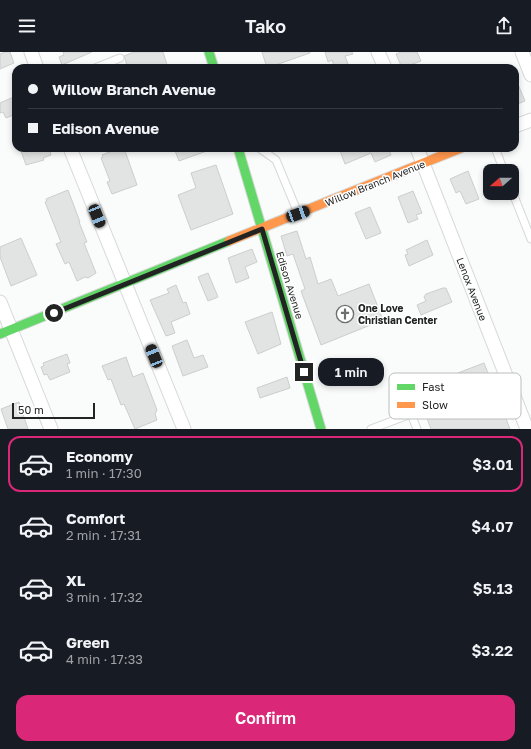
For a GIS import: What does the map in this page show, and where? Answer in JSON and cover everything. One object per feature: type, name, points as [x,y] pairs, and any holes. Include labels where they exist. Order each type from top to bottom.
[{"type":"street","points":[[31,52],[36,64]]},
{"type":"street","points":[[209,52],[213,64]]},
{"type":"street","points":[[378,52],[383,64]]},
{"type":"street","points":[[522,52],[531,75]]},
{"type":"street","points":[[519,124],[531,120]]},
{"type":"street","points":[[72,152],[184,429]]},
{"type":"street","name":"Edison Avenue","points":[[239,152],[322,429]]},
{"type":"street","name":"Lenox Avenue","points":[[419,152],[506,373]]},
{"type":"street","name":"Willow Branch Avenue","points":[[6,332],[451,152]]},
{"type":"street","points":[[0,302],[6,332],[51,429]]},
{"type":"street","name":"Lenox Avenue","points":[[521,411],[528,429]]},
{"type":"lane","points":[[105,64],[120,58]]},
{"type":"lane","points":[[265,152],[276,160],[298,214]]},
{"type":"lane","points":[[497,152],[501,164]]},
{"type":"lane","points":[[516,200],[531,239]]},
{"type":"lane","points":[[370,429],[397,419]]},
{"type":"lane","points":[[413,419],[417,429]]},
{"type":"building","points":[[10,52],[14,63],[0,69],[0,54]]},
{"type":"building","points":[[63,52],[92,52],[62,64],[59,57],[64,55]]},
{"type":"building","points":[[134,52],[163,52],[167,64],[127,64],[124,56]]},
{"type":"building","points":[[262,52],[310,52],[278,64],[266,64]]},
{"type":"building","points":[[325,52],[352,52],[353,54],[345,56],[348,64],[334,64],[332,60],[328,62]]},
{"type":"building","points":[[401,52],[417,52],[421,61],[413,64],[400,64],[396,54]]},
{"type":"building","points":[[519,87],[525,101],[519,103]]},
{"type":"building","points":[[12,98],[12,116],[6,118],[3,112],[0,113],[0,103]]},
{"type":"building","points":[[21,152],[50,152],[51,155],[43,158],[44,160],[26,165]]},
{"type":"building","points":[[110,152],[125,152],[137,185],[112,194],[107,182],[110,181],[101,158],[103,157],[102,155]]},
{"type":"building","points":[[176,152],[204,152],[179,161]]},
{"type":"building","points":[[340,152],[390,152],[391,155],[375,162],[371,153],[345,164]]},
{"type":"building","points":[[216,165],[233,214],[191,230],[178,195],[196,188],[191,173]]},
{"type":"building","points":[[468,171],[479,199],[466,204],[460,191],[456,193],[450,179]]},
{"type":"building","points":[[68,190],[87,242],[84,243],[96,273],[88,278],[85,277],[77,281],[69,262],[65,264],[56,244],[61,242],[45,202],[47,201],[46,199]]},
{"type":"building","points":[[413,191],[422,213],[416,215],[418,219],[408,223],[398,197]]},
{"type":"building","points":[[370,207],[381,233],[366,239],[355,213]]},
{"type":"building","name":"One Love Christian Center","points":[[297,231],[306,259],[310,257],[318,284],[331,279],[338,296],[369,284],[383,320],[321,345],[301,291],[305,289],[293,254],[287,256],[281,236]]},
{"type":"building","points":[[21,238],[37,275],[11,286],[0,257],[0,247]]},
{"type":"building","points":[[427,240],[433,255],[409,266],[405,255],[408,254],[406,250]]},
{"type":"building","points":[[252,249],[257,262],[245,267],[249,278],[236,283],[228,258]]},
{"type":"building","points":[[208,273],[218,297],[208,301],[198,277]]},
{"type":"building","points":[[176,285],[183,303],[186,302],[190,314],[171,322],[175,333],[166,336],[150,300],[169,293],[167,289]]},
{"type":"building","points":[[446,288],[452,302],[421,315],[417,305],[426,301],[424,297],[426,294]]},
{"type":"building","points":[[272,312],[281,344],[258,354],[245,322]]},
{"type":"building","points":[[187,340],[194,358],[203,355],[208,367],[183,376],[172,346]]},
{"type":"building","points":[[67,354],[70,363],[67,364],[70,372],[50,380],[47,374],[44,375],[41,367],[44,366],[43,363]]},
{"type":"building","points":[[126,357],[133,377],[143,373],[157,410],[155,414],[157,420],[135,429],[124,404],[121,405],[111,379],[108,380],[102,366]]},
{"type":"building","points":[[484,363],[488,373],[458,373]]},
{"type":"building","points":[[287,377],[290,388],[260,398],[257,388]]},
{"type":"building","points":[[19,402],[28,429],[8,429],[1,409]]},
{"type":"building","points":[[427,419],[506,419],[510,429],[431,429]]},
{"type":"traffic: fast","points":[[209,52],[213,64]]},
{"type":"traffic: fast","points":[[239,152],[321,429]]},
{"type":"traffic: fast","points":[[0,334],[229,241]]},
{"type":"traffic: slow","points":[[229,241],[451,152]]},
{"type":"place","name":"One Love Christian Center","points":[[345,314]]},
{"type":"route","points":[[54,313],[262,229],[304,372]]}]
